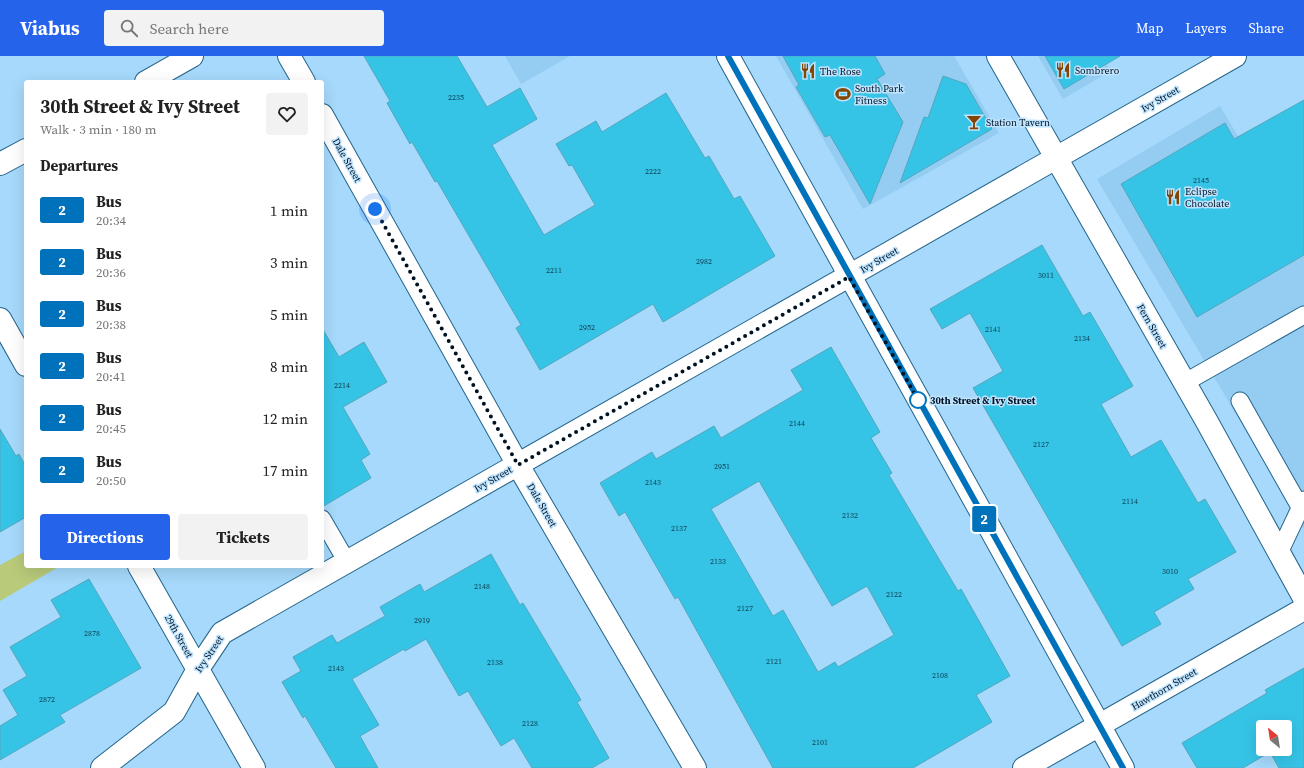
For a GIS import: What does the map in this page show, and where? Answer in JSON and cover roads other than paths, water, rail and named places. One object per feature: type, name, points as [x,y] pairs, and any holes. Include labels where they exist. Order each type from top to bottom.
[{"type":"street","points":[[150,80],[192,56]]},
{"type":"street","points":[[289,56],[303,80]]},
{"type":"street","points":[[728,56],[849,277],[1123,768]]},
{"type":"street","name":"Fern Street","points":[[998,56],[1184,383],[1304,598]]},
{"type":"street","name":"Ivy Street","points":[[102,768],[174,712],[198,669],[222,633],[1236,56]]},
{"type":"street","name":"Dale Street","points":[[324,119],[518,465],[695,768]]},
{"type":"street","points":[[0,164],[24,151]]},
{"type":"street","points":[[0,320],[24,362]]},
{"type":"street","name":"29th Street","points":[[140,568],[254,768]]},
{"type":"street","name":"Hawthorn Street","points":[[1024,768],[1304,609]]},
{"type":"lane","points":[[1184,383],[1304,315]]},
{"type":"lane","points":[[1240,401],[1302,503],[1279,552]]},
{"type":"lane","points":[[324,522],[347,562]]},
{"type":"place","name":"Sombrero","points":[[1063,70]]},
{"type":"place","name":"The Rose","points":[[808,71]]},
{"type":"place","name":"South Park Fitness","points":[[843,94]]},
{"type":"place","name":"Station Tavern","points":[[974,122]]},
{"type":"place","name":"Eclipse Chocolate","points":[[1173,197]]},
{"type":"place","name":"30th Street & Ivy Street","points":[[918,400]]}]
